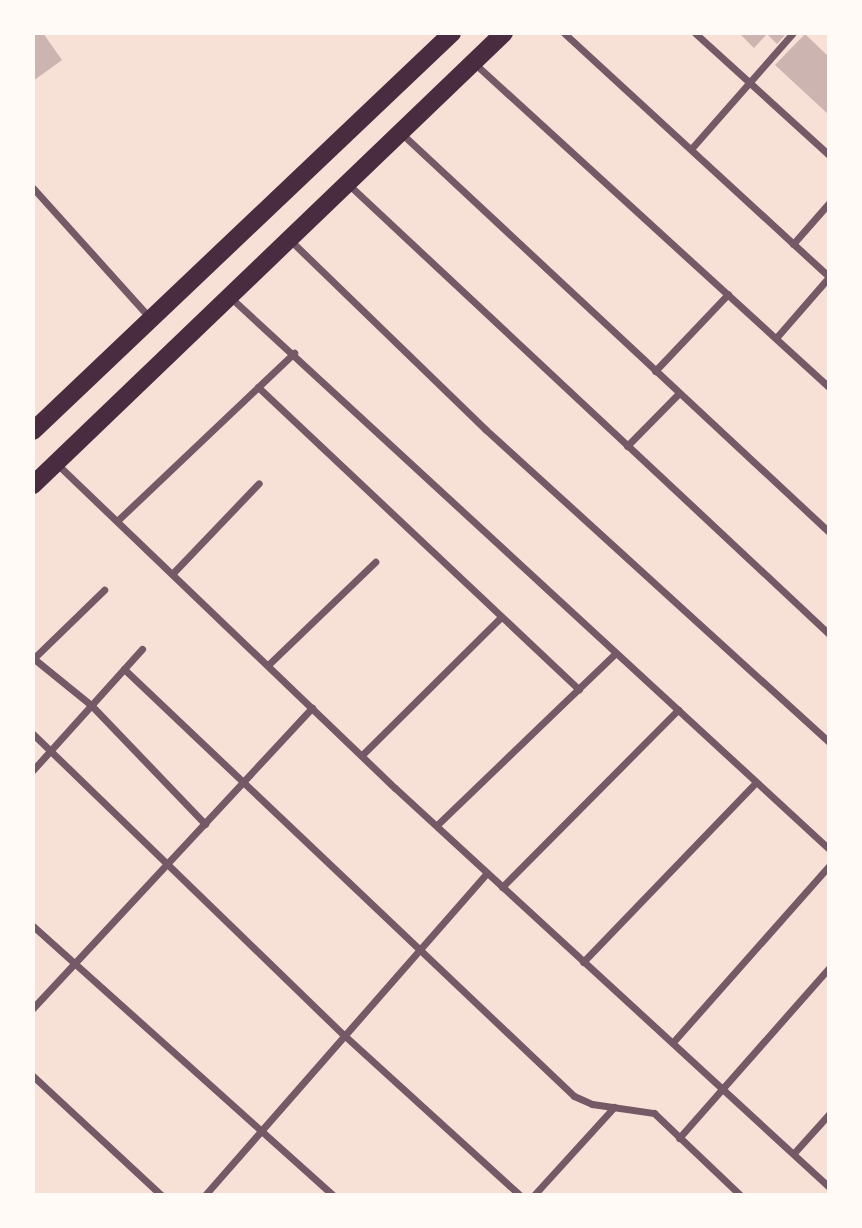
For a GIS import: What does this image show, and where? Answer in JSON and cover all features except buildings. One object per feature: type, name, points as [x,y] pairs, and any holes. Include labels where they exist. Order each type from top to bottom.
[{"type":"highway","points":[[33,431],[452,33]]},
{"type":"highway","points":[[33,485],[504,33]]},
{"type":"street","points":[[564,33],[829,277],[776,338]]},
{"type":"street","points":[[695,33],[829,155]]},
{"type":"street","points":[[691,149],[793,33]]},
{"type":"street","points":[[474,62],[829,387]]},
{"type":"street","points":[[401,132],[829,532]]},
{"type":"street","points":[[347,184],[829,634]]},
{"type":"street","points":[[33,188],[151,320]]},
{"type":"street","points":[[793,244],[829,203]]},
{"type":"street","points":[[289,239],[485,429],[829,742]]},
{"type":"street","points":[[655,371],[728,294]]},
{"type":"street","points":[[230,297],[294,353],[829,849]]},
{"type":"street","points":[[118,520],[294,353]]},
{"type":"street","points":[[258,387],[579,689]]},
{"type":"street","points":[[626,446],[679,393]]},
{"type":"street","points":[[56,463],[487,873],[674,1041],[829,1187]]},
{"type":"street","points":[[173,573],[259,483]]},
{"type":"street","points":[[268,665],[375,562]]},
{"type":"street","points":[[104,590],[34,658],[91,705],[205,824]]},
{"type":"street","points":[[362,755],[501,617]]},
{"type":"street","points":[[33,770],[142,649]]},
{"type":"street","points":[[437,825],[617,653]]},
{"type":"street","points":[[124,669],[575,1096],[614,1107],[653,1113],[740,1195]]},
{"type":"street","points":[[33,1009],[312,708]]},
{"type":"street","points":[[502,887],[678,710]]},
{"type":"street","points":[[33,734],[345,1036],[520,1195]]},
{"type":"street","points":[[583,962],[755,783]]},
{"type":"street","points":[[674,1041],[829,866]]},
{"type":"street","points":[[205,1195],[487,873]]},
{"type":"street","points":[[33,926],[333,1195]]},
{"type":"street","points":[[679,1138],[721,1086],[829,968]]},
{"type":"street","points":[[33,1076],[162,1195]]},
{"type":"street","points":[[534,1195],[614,1107]]},
{"type":"street","points":[[794,1153],[829,1114]]}]
